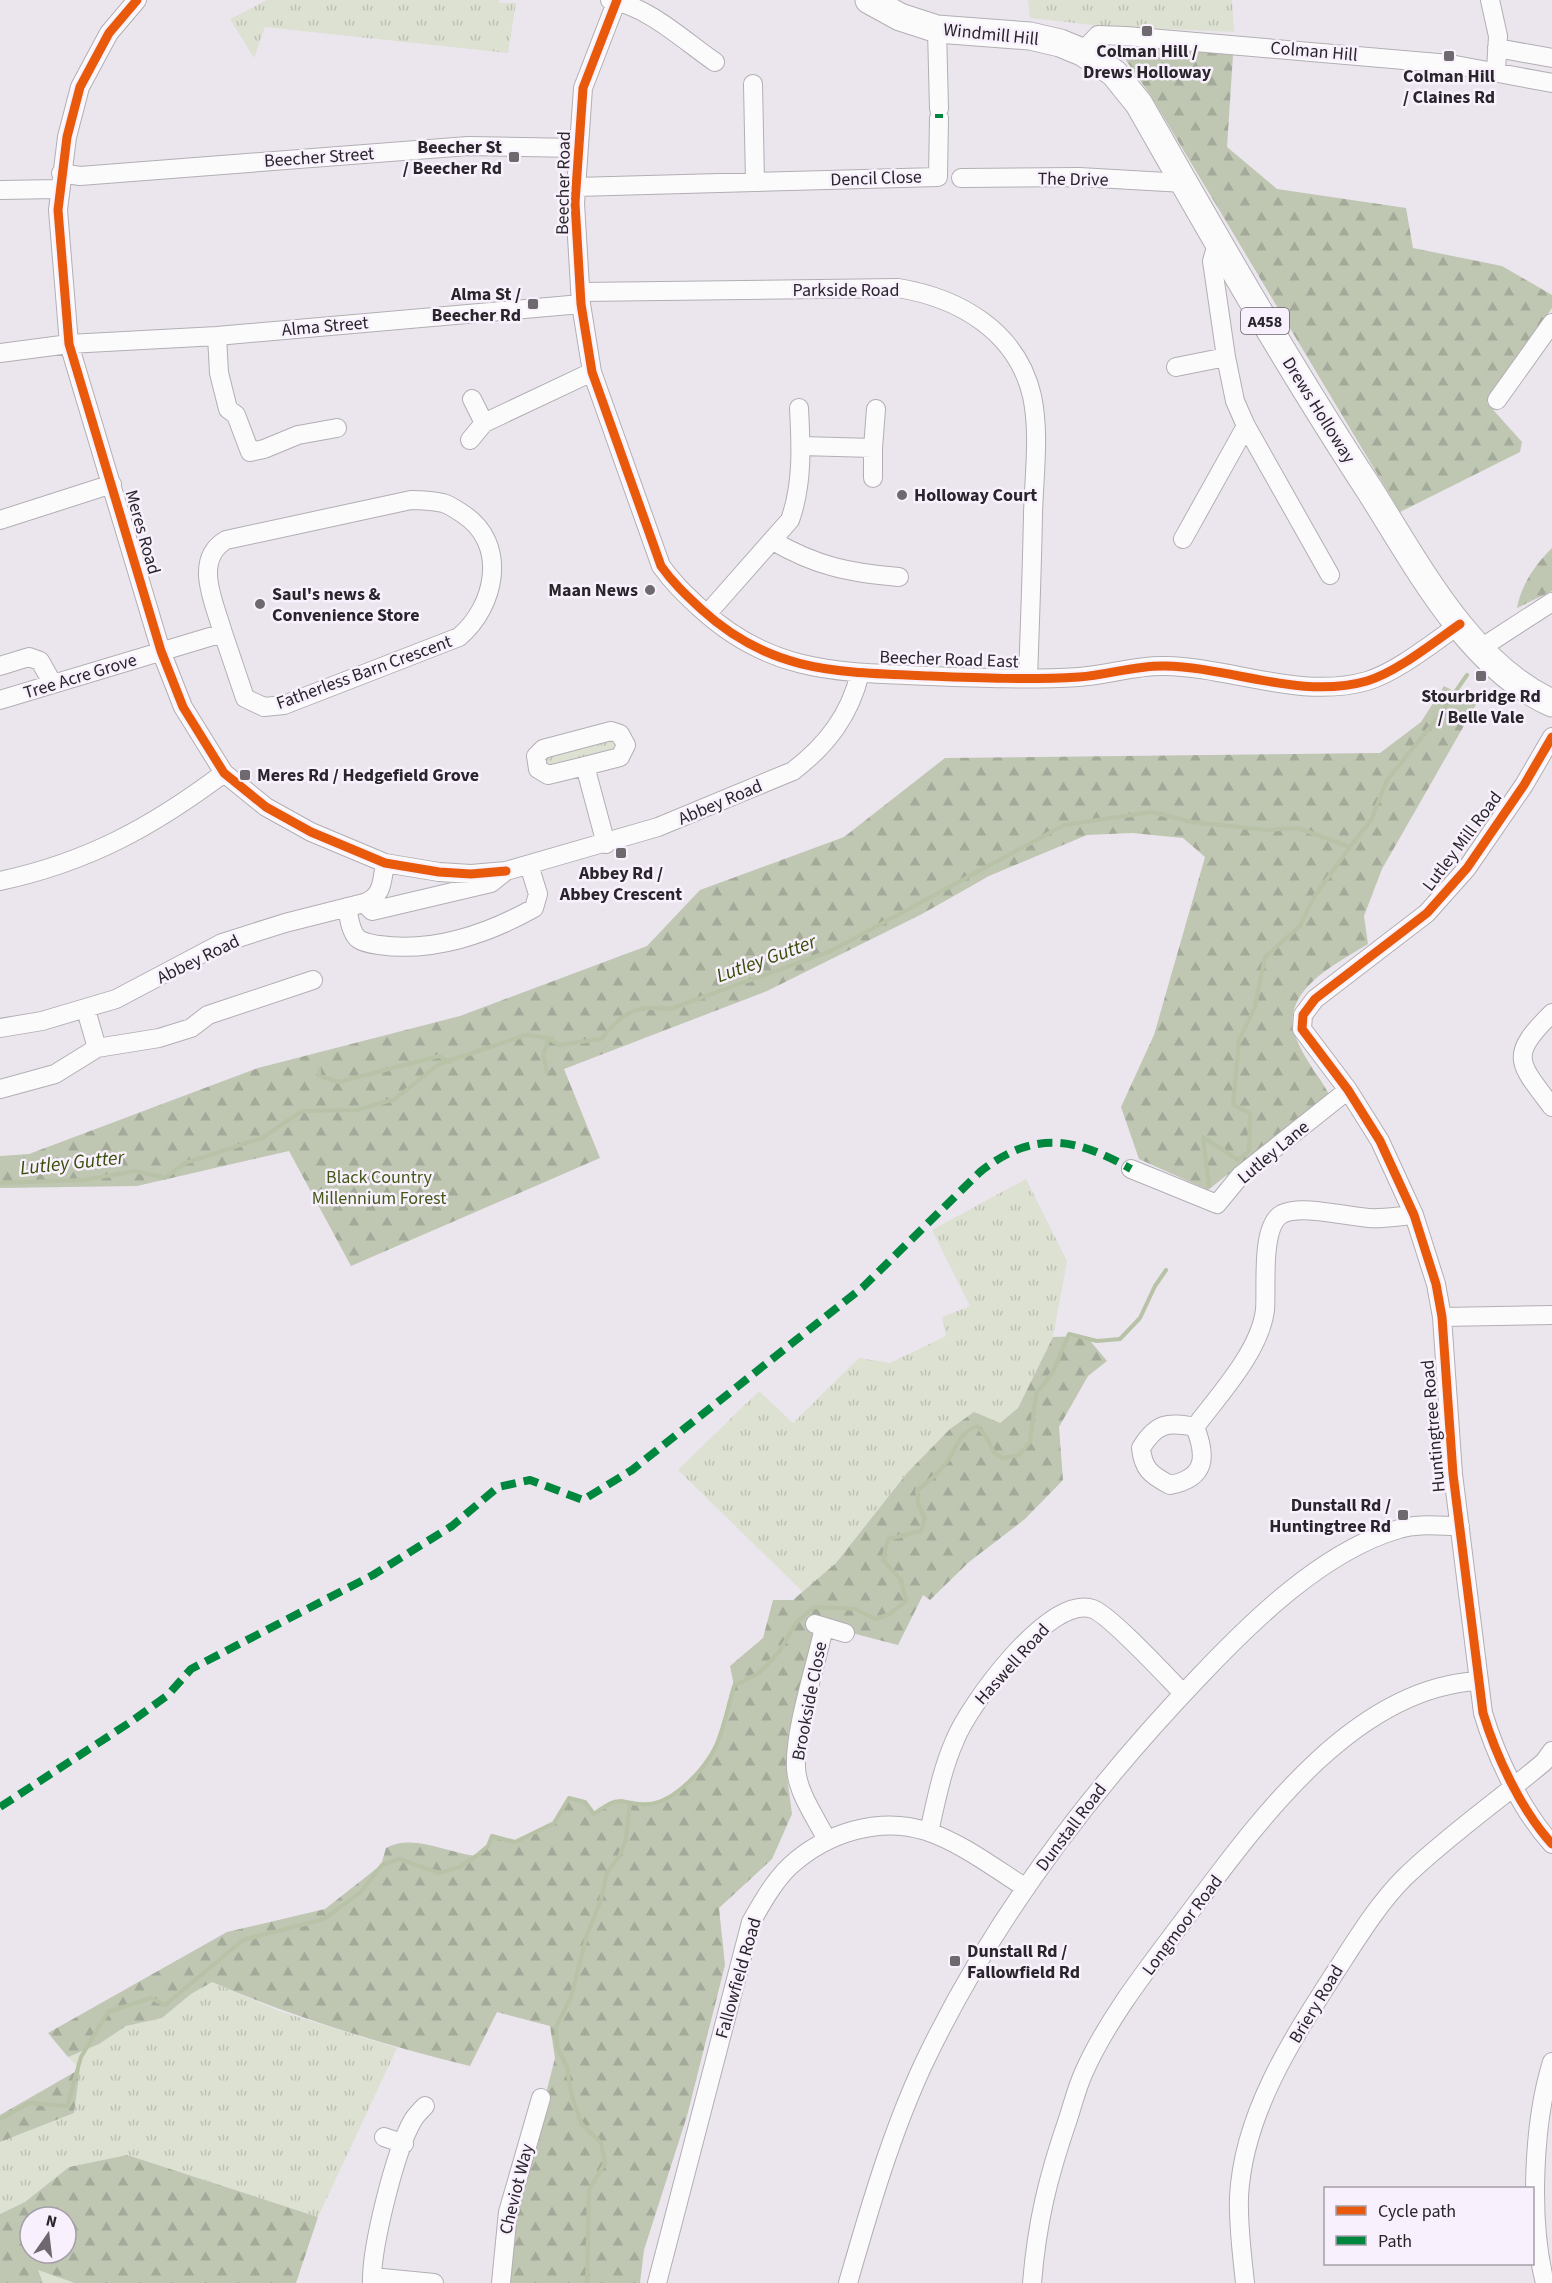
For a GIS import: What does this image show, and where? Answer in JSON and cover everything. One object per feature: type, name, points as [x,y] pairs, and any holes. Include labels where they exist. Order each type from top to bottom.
[{"type":"highway","name":"Windmill Hill","points":[[870,0],[900,17],[937,30],[1030,36],[1082,51]]},
{"type":"highway","name":"Drews Holloway","points":[[1082,51],[1114,73],[1139,104],[1306,393],[1441,600],[1481,648]]},
{"type":"highway","name":"A458","points":[[1481,648],[1519,685],[1552,703]]},
{"type":"street","name":"Meres Road","points":[[137,0],[109,33],[80,87],[60,181],[69,344],[161,651],[183,707],[224,774],[266,807],[337,844],[385,863],[439,872],[471,874],[506,871]]},
{"type":"street","points":[[615,0],[648,15],[715,62]]},
{"type":"street","name":"Beecher Road","points":[[592,372],[581,298],[576,187],[578,148],[584,88],[615,0]]},
{"type":"street","points":[[1490,0],[1498,36],[1496,71]]},
{"type":"street","name":"Dencil Close","points":[[576,187],[938,177],[937,30]]},
{"type":"street","name":"Colman Hill","points":[[1082,51],[1098,35],[1126,36],[1271,47],[1496,71],[1552,83]]},
{"type":"street","points":[[1497,48],[1552,58]]},
{"type":"street","points":[[753,84],[755,182]]},
{"type":"street","name":"Beecher Street","points":[[0,190],[80,176],[468,146],[578,148]]},
{"type":"street","name":"The Drive","points":[[961,178],[1079,177],[1184,183]]},
{"type":"street","points":[[1218,241],[1212,261],[1226,357],[1235,400],[1246,426],[1330,575]]},
{"type":"street","name":"Parkside Road","points":[[581,298],[898,288],[938,296],[988,326],[1006,343],[1032,396],[1035,446],[1028,678]]},
{"type":"street","name":"Alma Street","points":[[0,353],[69,344],[217,336],[581,298]]},
{"type":"street","points":[[1497,400],[1552,323]]},
{"type":"street","points":[[217,336],[219,373],[228,408],[236,415],[250,452],[264,449],[298,435],[337,428]]},
{"type":"street","points":[[1176,367],[1226,357]]},
{"type":"street","points":[[470,440],[484,423],[592,372]]},
{"type":"street","name":"Beecher Road East","points":[[592,372],[661,566],[672,583],[727,631],[758,651],[794,663],[860,673],[1028,678],[1081,676],[1164,666],[1300,684],[1348,684],[1368,681],[1385,673],[1460,624]]},
{"type":"street","points":[[472,399],[484,423]]},
{"type":"street","points":[[707,614],[790,520],[797,501],[801,446],[799,408]]},
{"type":"street","points":[[873,478],[876,409]]},
{"type":"street","points":[[1183,539],[1246,426]]},
{"type":"street","points":[[801,446],[873,448]]},
{"type":"street","points":[[0,520],[112,484]]},
{"type":"street","name":"Fatherless Barn Crescent","points":[[411,500],[445,503],[477,526],[490,550],[492,581],[489,595],[474,624],[459,637],[284,705],[264,707],[245,698],[222,633],[207,575],[207,562],[216,546],[226,540],[411,500]]},
{"type":"street","points":[[772,540],[804,559],[827,566],[870,575],[899,577]]},
{"type":"street","points":[[1481,648],[1552,602]]},
{"type":"street","points":[[161,651],[222,633]]},
{"type":"street","name":"Tree Acre Grove","points":[[0,700],[161,651]]},
{"type":"street","points":[[0,666],[29,657],[40,661],[53,684]]},
{"type":"street","name":"Abbey Road","points":[[0,1028],[86,1010],[116,999],[222,943],[285,923],[356,905],[372,911],[490,883],[506,871],[606,844],[658,827],[793,771],[810,758],[839,726],[854,698],[860,673]]},
{"type":"street","name":"Lutley Mill Road","points":[[1302,1022],[1308,1006],[1315,999],[1386,947],[1434,906],[1467,868],[1524,785],[1552,737]]},
{"type":"street","points":[[585,766],[606,844]]},
{"type":"street","points":[[0,881],[101,850],[177,808],[224,774]]},
{"type":"street","points":[[385,863],[380,892],[372,900],[356,905],[352,931],[358,939],[368,943],[399,948],[427,947],[456,940],[518,917],[534,908],[538,894],[529,865]]},
{"type":"street","points":[[0,1089],[55,1074],[97,1048],[159,1038],[191,1028],[208,1015],[313,980]]},
{"type":"street","points":[[86,1010],[97,1048]]},
{"type":"street","points":[[1552,1013],[1529,1036],[1522,1054],[1527,1074],[1552,1107]]},
{"type":"street","name":"Huntingtree Road","points":[[1302,1022],[1302,1029],[1348,1090],[1380,1141],[1414,1215],[1436,1284],[1442,1317],[1444,1383],[1473,1617],[1477,1681],[1491,1741],[1514,1787],[1552,1844]]},
{"type":"street","name":"Lutley Lane","points":[[1131,1168],[1217,1204],[1241,1175],[1348,1090]]},
{"type":"street","points":[[1195,1427],[1255,1341],[1264,1312],[1268,1238],[1282,1214],[1302,1211],[1370,1218],[1414,1215]]},
{"type":"street","points":[[1442,1317],[1552,1315]]},
{"type":"street","name":"Dunstall Road","points":[[848,2283],[866,2221],[915,2082],[968,1979],[1026,1888],[1099,1787],[1183,1693],[1252,1621],[1309,1578],[1361,1544],[1401,1528],[1460,1526]]},
{"type":"street","name":"Haswell Road","points":[[929,1832],[943,1776],[955,1740],[966,1718],[993,1680],[1023,1646],[1039,1629],[1059,1614],[1071,1608],[1094,1610],[1143,1653],[1183,1693]]},
{"type":"street","name":"Brookside Close","points":[[826,1840],[805,1798],[796,1769],[797,1743],[820,1625],[845,1633]]},
{"type":"street","name":"Longmoor Road","points":[[1032,2283],[1041,2203],[1083,2073],[1106,2032],[1151,1964],[1262,1819],[1298,1779],[1342,1740],[1368,1721],[1421,1694],[1447,1683],[1477,1681]]},
{"type":"street","name":"Briery Road","points":[[1245,2283],[1239,2196],[1254,2122],[1273,2077],[1311,2010],[1360,1935],[1402,1881],[1438,1847],[1544,1762],[1552,1751]]},
{"type":"street","name":"Fallowfield Road","points":[[657,2283],[751,1922],[789,1866],[826,1840],[854,1831],[881,1826],[929,1832],[970,1851],[1026,1888]]},
{"type":"street","points":[[1545,2283],[1538,2244],[1536,2166],[1544,2100],[1552,2062]]},
{"type":"street","name":"Cheviot Way","points":[[501,2283],[508,2212],[541,2098]]},
{"type":"street","points":[[425,2106],[413,2119],[404,2144],[377,2235],[372,2280],[434,2283]]},
{"type":"street","points":[[384,2137],[404,2144]]},
{"type":"green space","points":[[267,0],[499,0],[500,3],[516,3],[508,53],[265,27],[254,58],[230,19]]},
{"type":"green space","points":[[1028,0],[1232,0],[1234,32],[1102,26],[1030,18]]},
{"type":"green space","points":[[1130,45],[1233,55],[1227,147],[1277,189],[1406,208],[1413,248],[1502,266],[1552,295],[1552,308],[1487,403],[1522,442],[1520,452],[1400,512],[1151,96],[1121,53]]},
{"type":"green space","points":[[1552,548],[1552,591],[1517,608],[1530,576]]},
{"type":"green space","name":"Black Country Millennium Forest","points":[[1444,686],[1477,703],[1382,869],[1364,916],[1368,944],[1326,970],[1313,981],[1302,993],[1295,1006],[1293,1021],[1296,1038],[1329,1094],[1208,1190],[1139,1159],[1121,1107],[1154,1035],[1205,857],[1183,838],[1132,833],[1087,835],[989,876],[922,914],[767,991],[564,1069],[600,1158],[351,1266],[289,1151],[137,1186],[0,1188],[0,1156],[29,1154],[258,1068],[460,1016],[647,946],[700,890],[844,837],[945,758],[1380,753],[1421,722]]},
{"type":"green space","points":[[612,737],[617,740],[616,750],[549,768],[541,757]]},
{"type":"green space","points":[[1026,1179],[1067,1261],[1053,1337],[1018,1408],[1000,1423],[950,1429],[907,1473],[836,1563],[803,1592],[678,1470],[759,1391],[793,1423],[859,1358],[890,1363],[946,1336],[942,1317],[970,1306],[932,1230]]},
{"type":"green space","points":[[1086,1336],[1107,1361],[1088,1376],[1059,1427],[1063,1480],[1025,1519],[969,1562],[930,1600],[923,1595],[898,1645],[821,1625],[807,1660],[790,1736],[787,1776],[792,1814],[772,1859],[719,1908],[725,1965],[687,2116],[644,2250],[640,2283],[511,2283],[510,2235],[555,2058],[550,2026],[497,2012],[470,2066],[339,2029],[212,1982],[191,1994],[162,2018],[126,2026],[99,2044],[68,2057],[48,2033],[227,1932],[325,1909],[381,1865],[386,1848],[396,1844],[419,1843],[476,1856],[488,1846],[492,1836],[515,1842],[554,1823],[569,1798],[585,1802],[594,1814],[609,1802],[622,1799],[631,1803],[651,1804],[670,1797],[698,1771],[714,1749],[734,1686],[730,1666],[763,1638],[773,1600],[793,1600],[836,1563],[907,1473],[950,1429],[974,1412],[1000,1423],[1018,1408],[1053,1337]]},
{"type":"green space","points":[[212,1982],[279,2011],[397,2048],[318,2217],[127,2155],[69,2167],[25,2202],[0,2214],[0,2142],[74,2113],[80,2069],[68,2057],[99,2044],[126,2026],[162,2018],[191,1994]]},
{"type":"green space","points":[[80,2069],[74,2113],[0,2142],[0,2115]]},
{"type":"green space","points":[[127,2155],[318,2217],[296,2283],[75,2283],[38,2270],[43,2283],[0,2283],[0,2214],[18,2205],[18,2265],[78,2265],[78,2205],[19,2205],[69,2167]]},
{"type":"green space","points":[[37,2269],[74,2282],[75,2283],[43,2283]]},
{"type":"waterway","name":"Lutley Gutter","points":[[0,1183],[84,1180],[135,1171],[165,1178],[185,1163],[262,1138],[302,1111],[357,1110],[395,1099],[439,1064],[526,1035],[549,1038],[559,1045],[601,1039],[616,1022],[631,1012],[648,1008],[670,1009],[831,951],[1064,825],[1152,812],[1192,822],[1267,830],[1298,828],[1350,847],[1371,820],[1387,780],[1435,721],[1467,675]]},
{"type":"waterway","points":[[1209,1186],[1203,1137],[1238,1160],[1249,1151],[1250,1113],[1233,1105],[1239,1040],[1255,1007],[1265,957],[1300,926],[1314,897],[1350,847]]},
{"type":"waterway","points":[[547,1072],[543,1055],[549,1038]]},
{"type":"waterway","points":[[319,1069],[319,1076],[339,1082],[439,1056],[450,1062]]},
{"type":"waterway","points":[[0,2119],[29,2103],[67,2106],[81,2057],[108,2012],[151,1998],[165,2005],[243,1940],[324,1919],[361,1892],[382,1865],[399,1859],[439,1873],[460,1867],[476,1856],[488,1846],[492,1836],[515,1842],[554,1823],[569,1798],[585,1802],[594,1814],[617,1801],[649,1804],[668,1798],[678,1791],[704,1766],[715,1748],[734,1686],[759,1673],[779,1652],[796,1623],[814,1607],[855,1609],[875,1619],[890,1614],[906,1601],[901,1580],[883,1560],[888,1539],[921,1531],[925,1518],[918,1504],[917,1490],[941,1469],[962,1436],[977,1426],[987,1438],[994,1453],[1002,1458],[1019,1455],[1030,1442],[1036,1394],[1053,1372],[1069,1334],[1097,1341],[1120,1339],[1140,1318],[1155,1286],[1166,1270]]},
{"type":"waterway","points":[[587,2283],[589,2190],[605,2163],[601,2143],[581,2123],[571,2093],[567,2067],[557,2047],[556,2027],[571,1997],[587,1935],[601,1900],[607,1872],[619,1857],[626,1839],[630,1803]]},
{"type":"marked path","points":[[0,1807],[168,1695],[191,1669],[373,1575],[452,1526],[498,1487],[530,1480],[583,1500],[632,1470],[863,1287],[980,1172],[999,1158],[1036,1144],[1054,1143],[1091,1150],[1131,1169]]},
{"type":"cycle path","points":[[137,0],[109,33],[80,87],[67,137],[58,210],[69,344],[161,651],[183,707],[224,773],[266,807],[311,832],[385,863],[439,872],[471,874],[506,871]]},
{"type":"cycle path","points":[[617,0],[583,88],[575,203],[581,304],[592,372],[661,566],[690,599],[727,630],[781,658],[836,670],[866,673],[1042,678],[1079,677],[1165,666],[1215,671],[1291,685],[1317,687],[1342,686],[1379,677],[1415,656],[1460,624]]},
{"type":"cycle path","points":[[1552,737],[1524,785],[1467,868],[1427,913],[1315,999],[1303,1015],[1302,1029],[1348,1090],[1380,1141],[1414,1215],[1436,1284],[1442,1317],[1453,1474],[1483,1713],[1511,1782],[1530,1815],[1552,1844]]},
{"type":"place","name":"Colman Hill / Drews Holloway","points":[[1147,31]]},
{"type":"place","name":"Colman Hill / Claines Rd","points":[[1449,56]]},
{"type":"place","name":"Beecher St / Beecher Rd","points":[[514,157]]},
{"type":"place","name":"Alma St / Beecher Rd","points":[[533,304]]},
{"type":"place","name":"Holloway Court","points":[[902,495]]},
{"type":"place","name":"Maan News","points":[[650,590]]},
{"type":"place","name":"Saul's news & Convenience Store","points":[[260,604]]},
{"type":"place","name":"Stourbridge Rd / Belle Vale","points":[[1481,676]]},
{"type":"place","name":"Meres Rd / Hedgefield Grove","points":[[245,775]]},
{"type":"place","name":"Abbey Rd / Abbey Crescent","points":[[621,853]]},
{"type":"place","name":"Dunstall Rd / Huntingtree Rd","points":[[1403,1515]]},
{"type":"place","name":"Dunstall Rd / Fallowfield Rd","points":[[955,1961]]}]
